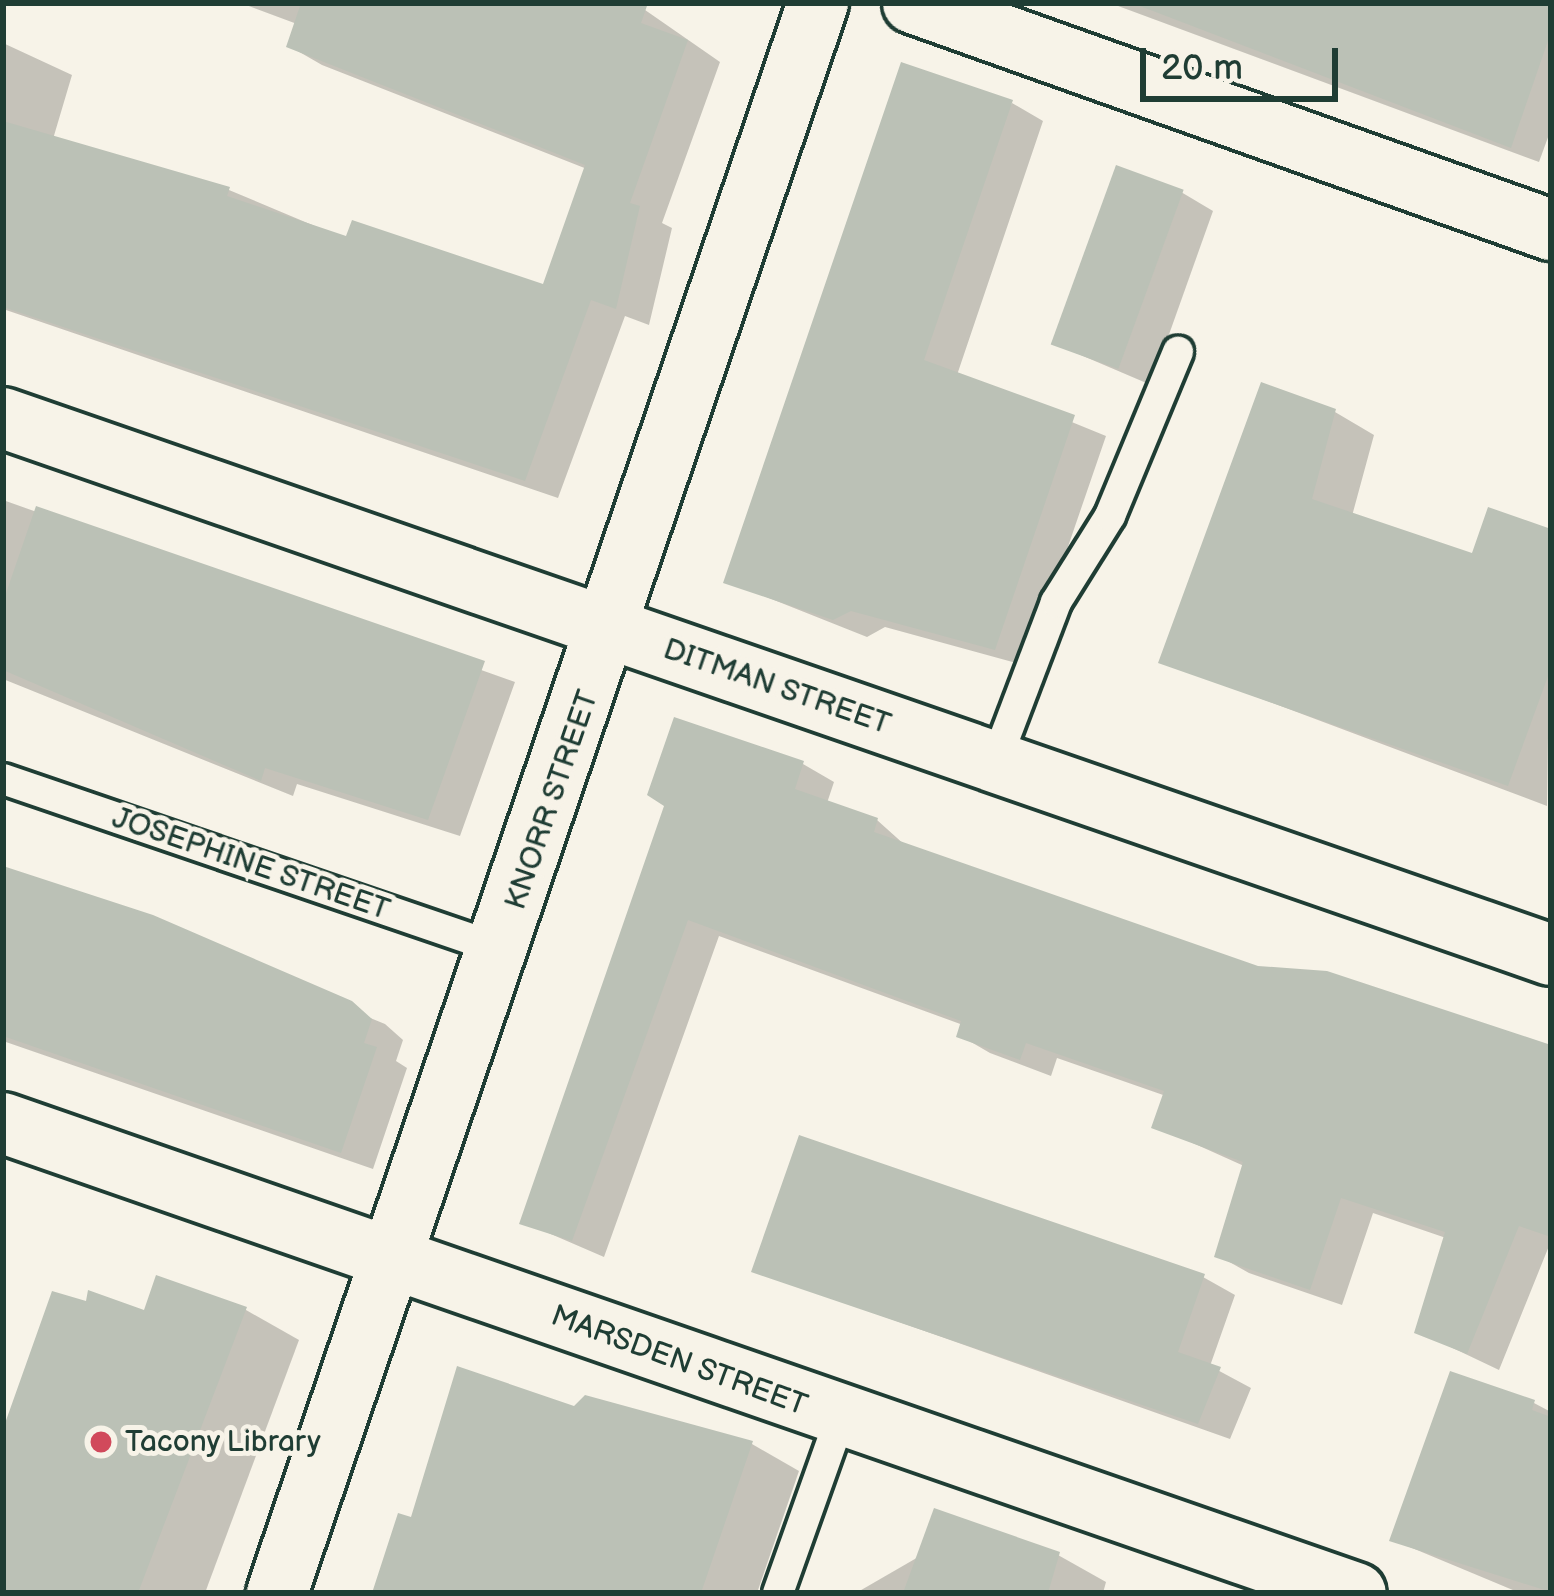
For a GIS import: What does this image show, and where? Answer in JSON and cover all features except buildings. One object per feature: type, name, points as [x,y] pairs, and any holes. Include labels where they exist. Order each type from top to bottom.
[{"type":"street","name":"KNORR STREET","points":[[277,1593],[611,630],[818,3]]},
{"type":"street","points":[[913,3],[1551,230]]},
{"type":"street","name":"DITMAN STREET","points":[[3,418],[1551,956]]},
{"type":"street","name":"MARSDEN STREET","points":[[3,1124],[840,1419],[1356,1593]]},
{"type":"lane","points":[[995,763],[1056,602],[1110,516],[1178,352]]},
{"type":"lane","name":"JOSEPHINE STREET","points":[[3,779],[500,949]]},
{"type":"lane","points":[[778,1593],[840,1419]]},
{"type":"place","name":"Tacony Library","points":[[101,1442]]}]
